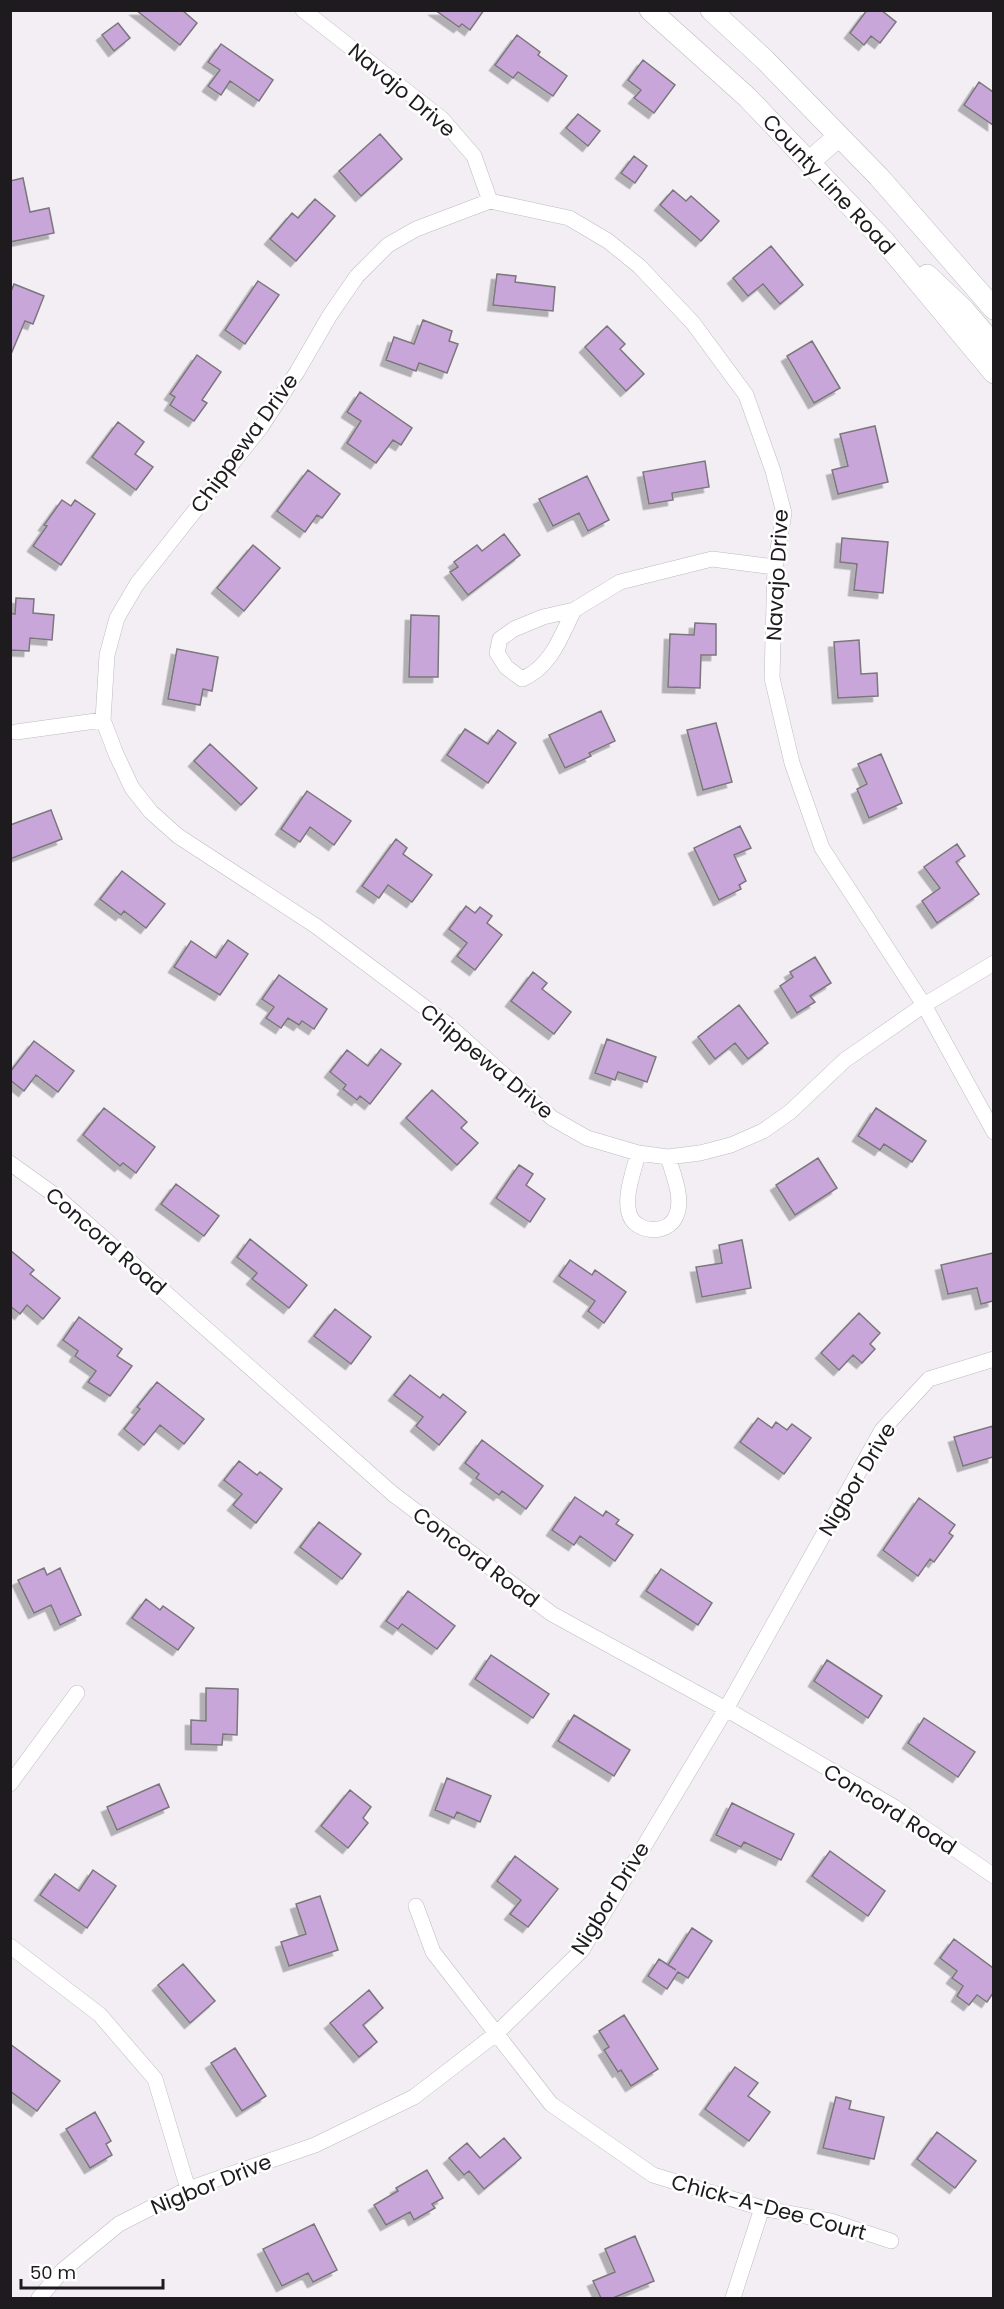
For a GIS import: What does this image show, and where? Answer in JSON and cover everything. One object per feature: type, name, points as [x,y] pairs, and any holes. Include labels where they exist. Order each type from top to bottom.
[{"type":"main road","name":"County Line Road","points":[[650,10],[747,97],[884,241],[993,373]]},
{"type":"main road","name":"County Line Road","points":[[711,10],[765,60],[879,177],[993,309]]},
{"type":"main road","points":[[809,162],[839,136]]},
{"type":"main road","points":[[884,241],[932,279],[964,310],[993,345]]},
{"type":"street","name":"Navajo Drive","points":[[303,10],[442,119],[474,156],[490,201],[568,218],[608,241],[639,266],[693,323],[746,395],[773,471],[784,513],[775,567],[772,678],[792,763],[822,848],[924,1005],[993,1132]]},
{"type":"street","name":"Chippewa Drive","points":[[490,201],[416,230],[388,245],[357,276],[330,315],[297,372],[261,427],[230,469],[162,550],[132,592],[117,618],[107,655],[103,720],[132,788],[151,812],[178,836],[316,926],[437,1017],[552,1118],[587,1138],[638,1153],[668,1157],[732,1145],[763,1131],[790,1112],[845,1060],[924,1005],[993,963]]},
{"type":"street","points":[[574,610],[547,662],[533,675],[522,679],[506,667],[497,653],[500,639],[514,629],[543,617],[574,610],[620,582],[712,559],[775,567]]},
{"type":"street","points":[[16,732],[103,720]]},
{"type":"street","points":[[638,1153],[627,1203],[629,1215],[638,1226],[651,1230],[670,1226],[676,1217],[679,1205],[668,1157]]},
{"type":"street","name":"Concord Road","points":[[10,1163],[56,1196],[402,1501],[552,1614],[726,1709],[894,1807],[993,1876]]},
{"type":"street","name":"Nigbor Drive","points":[[39,2298],[63,2271],[119,2224],[189,2189],[315,2145],[414,2097],[497,2033],[582,1950],[726,1709],[882,1430],[930,1379],[993,1359]]},
{"type":"street","points":[[10,1784],[76,1693]]},
{"type":"street","name":"Chick-A-Dee Court","points":[[416,1905],[434,1952],[551,2104],[653,2175],[762,2208],[831,2221],[891,2241]]},
{"type":"street","points":[[10,1946],[100,2014],[155,2079],[189,2189]]},
{"type":"street","points":[[733,2298],[762,2208]]},
{"type":"building","points":[[136,10],[182,10],[197,23],[180,45]]},
{"type":"building","points":[[435,10],[484,10],[470,30],[462,24],[459,27]]},
{"type":"building","points":[[867,10],[881,10],[896,22],[880,43],[871,36],[864,45],[850,33]]},
{"type":"building","points":[[118,23],[130,38],[114,51],[102,35]]},
{"type":"building","points":[[517,35],[540,52],[538,55],[567,76],[553,96],[518,72],[513,78],[495,65]]},
{"type":"building","points":[[221,44],[273,80],[259,101],[230,81],[221,95],[208,86],[220,70],[208,62]]},
{"type":"building","points":[[643,60],[675,85],[654,113],[634,98],[641,90],[628,80]]},
{"type":"building","points":[[979,82],[993,92],[993,125],[964,105]]},
{"type":"building","points":[[578,114],[600,131],[588,146],[566,128]]},
{"type":"building","points":[[380,134],[402,159],[361,196],[339,171]]},
{"type":"building","points":[[634,156],[647,166],[635,183],[621,173]]},
{"type":"building","points":[[23,178],[30,212],[49,208],[54,233],[10,242],[10,181]]},
{"type":"building","points":[[673,190],[686,201],[691,196],[719,221],[701,241],[660,205]]},
{"type":"building","points":[[315,199],[335,216],[296,261],[270,239],[292,213],[298,218]]},
{"type":"building","points":[[771,246],[803,285],[780,304],[763,284],[748,296],[733,278]]},
{"type":"building","points":[[497,274],[516,276],[515,282],[555,287],[553,311],[493,305]]},
{"type":"building","points":[[258,281],[279,295],[245,344],[225,330]]},
{"type":"building","points":[[14,284],[44,296],[33,324],[25,321],[11,354],[10,294]]},
{"type":"building","points":[[423,320],[452,331],[449,341],[458,344],[447,373],[419,363],[416,371],[386,360],[394,337],[414,344]]},
{"type":"building","points":[[607,326],[625,344],[620,349],[644,374],[626,391],[585,347]]},
{"type":"building","points":[[812,341],[840,388],[814,403],[787,356]]},
{"type":"building","points":[[197,355],[221,372],[202,400],[207,403],[194,421],[170,405],[175,397],[170,394]]},
{"type":"building","points":[[360,392],[412,428],[401,445],[393,440],[376,463],[347,443],[361,421],[347,412]]},
{"type":"building","points":[[118,422],[144,442],[135,454],[153,467],[136,490],[92,457]]},
{"type":"building","points":[[875,426],[888,482],[838,494],[832,470],[848,466],[840,434]]},
{"type":"building","points":[[705,461],[709,487],[672,493],[673,500],[649,504],[643,472]]},
{"type":"building","points":[[308,470],[340,494],[322,518],[317,515],[305,532],[277,511]]},
{"type":"building","points":[[587,476],[609,520],[588,531],[579,513],[553,526],[539,499]]},
{"type":"building","points":[[62,500],[71,506],[75,500],[95,514],[61,565],[33,546],[47,526],[44,525]]},
{"type":"building","points":[[504,534],[520,555],[468,595],[450,572],[458,567],[454,562],[477,545],[482,551]]},
{"type":"building","points":[[842,538],[888,542],[883,593],[854,590],[857,564],[840,562]]},
{"type":"building","points":[[253,545],[280,568],[244,611],[217,588]]},
{"type":"building","points":[[16,598],[34,599],[33,613],[54,615],[52,640],[30,638],[29,651],[10,650],[10,613],[15,614]]},
{"type":"building","points":[[411,615],[439,616],[438,677],[409,677]]},
{"type":"building","points":[[695,623],[716,624],[716,655],[701,655],[700,688],[668,687],[670,634],[694,635]]},
{"type":"building","points":[[859,640],[861,674],[877,673],[878,696],[838,698],[834,642]]},
{"type":"building","points":[[177,649],[218,657],[212,691],[203,689],[200,705],[168,699]]},
{"type":"building","points":[[601,711],[615,741],[565,768],[549,735]]},
{"type":"building","points":[[716,723],[732,782],[703,790],[687,730]]},
{"type":"building","points":[[465,729],[488,744],[498,730],[516,743],[488,783],[447,755]]},
{"type":"building","points":[[210,744],[257,788],[241,805],[194,761]]},
{"type":"building","points":[[881,754],[902,803],[869,818],[857,789],[867,784],[858,764]]},
{"type":"building","points":[[307,791],[351,821],[334,845],[310,827],[300,842],[281,829]]},
{"type":"building","points":[[51,810],[62,839],[10,859],[10,825]]},
{"type":"building","points":[[740,826],[751,848],[734,855],[746,881],[739,885],[741,889],[719,900],[694,848]]},
{"type":"building","points":[[396,839],[407,848],[403,854],[432,875],[412,902],[388,885],[379,898],[362,886]]},
{"type":"building","points":[[957,844],[965,856],[956,862],[979,894],[937,923],[922,901],[940,888],[924,867]]},
{"type":"building","points":[[122,871],[165,904],[146,928],[124,911],[121,915],[100,899]]},
{"type":"building","points":[[466,906],[475,913],[480,907],[492,916],[487,923],[502,935],[475,970],[457,956],[467,943],[449,929]]},
{"type":"building","points":[[228,940],[248,954],[220,995],[174,967],[191,941],[216,958]]},
{"type":"building","points":[[815,957],[831,983],[810,996],[815,1002],[797,1013],[780,986],[793,977],[790,972]]},
{"type":"building","points":[[533,972],[547,983],[542,989],[571,1012],[554,1034],[511,1001]]},
{"type":"building","points":[[279,975],[327,1009],[314,1029],[302,1021],[299,1025],[288,1018],[281,1028],[266,1018],[274,1007],[262,999]]},
{"type":"building","points":[[739,1005],[768,1043],[748,1059],[735,1043],[715,1059],[698,1037]]},
{"type":"building","points":[[607,1039],[656,1057],[647,1082],[618,1072],[615,1080],[595,1073]]},
{"type":"building","points":[[34,1041],[74,1071],[58,1092],[36,1075],[24,1091],[10,1080],[10,1072]]},
{"type":"building","points":[[381,1049],[401,1064],[370,1104],[360,1096],[357,1100],[343,1089],[346,1085],[330,1072],[347,1050],[368,1066]]},
{"type":"building","points":[[432,1090],[467,1122],[461,1128],[478,1143],[457,1165],[406,1118]]},
{"type":"building","points":[[104,1108],[155,1147],[136,1173],[123,1163],[120,1166],[83,1135]]},
{"type":"building","points":[[876,1108],[926,1141],[912,1162],[884,1144],[880,1150],[858,1136]]},
{"type":"building","points":[[818,1158],[837,1188],[795,1215],[776,1185]]},
{"type":"building","points":[[519,1165],[533,1174],[526,1185],[545,1199],[530,1222],[496,1198]]},
{"type":"building","points":[[176,1184],[219,1216],[204,1236],[161,1204]]},
{"type":"building","points":[[250,1239],[307,1285],[289,1308],[252,1279],[257,1273],[237,1257]]},
{"type":"building","points":[[742,1240],[751,1288],[702,1297],[696,1267],[722,1263],[719,1245]]},
{"type":"building","points":[[10,1250],[34,1270],[30,1274],[60,1298],[43,1319],[27,1305],[20,1314],[10,1306]]},
{"type":"building","points":[[993,1253],[993,1301],[981,1304],[977,1288],[948,1294],[941,1265]]},
{"type":"building","points":[[570,1260],[592,1275],[595,1270],[626,1292],[604,1323],[588,1311],[595,1301],[559,1276]]},
{"type":"building","points":[[335,1309],[371,1337],[351,1364],[314,1336]]},
{"type":"building","points":[[859,1313],[880,1333],[870,1344],[875,1349],[862,1363],[853,1355],[839,1370],[821,1353]]},
{"type":"building","points":[[79,1317],[122,1349],[117,1356],[132,1366],[110,1396],[88,1382],[96,1371],[75,1356],[78,1351],[63,1340]]},
{"type":"building","points":[[410,1375],[440,1398],[443,1394],[466,1412],[439,1445],[416,1426],[423,1417],[394,1395]]},
{"type":"building","points":[[157,1382],[204,1419],[184,1444],[160,1425],[144,1445],[124,1429],[140,1409],[137,1407]]},
{"type":"building","points":[[758,1418],[772,1428],[776,1422],[787,1430],[792,1424],[811,1438],[784,1474],[740,1442]]},
{"type":"building","points":[[993,1426],[993,1457],[963,1466],[954,1437]]},
{"type":"building","points":[[482,1440],[543,1486],[526,1509],[502,1491],[499,1495],[476,1478],[479,1474],[465,1463]]},
{"type":"building","points":[[239,1461],[257,1475],[260,1472],[282,1489],[256,1523],[233,1505],[242,1494],[224,1480]]},
{"type":"building","points":[[575,1497],[603,1516],[606,1511],[619,1520],[616,1524],[633,1535],[615,1561],[580,1536],[574,1545],[552,1530]]},
{"type":"building","points":[[919,1498],[955,1525],[949,1533],[953,1536],[934,1562],[930,1559],[918,1576],[883,1550]]},
{"type":"building","points":[[319,1522],[361,1554],[342,1579],[300,1547]]},
{"type":"building","points":[[44,1568],[47,1575],[60,1568],[81,1615],[60,1625],[51,1605],[34,1613],[18,1580]]},
{"type":"building","points":[[661,1569],[712,1603],[698,1625],[646,1591]]},
{"type":"building","points":[[408,1591],[455,1626],[437,1649],[402,1624],[398,1629],[386,1621]]},
{"type":"building","points":[[146,1599],[160,1610],[163,1606],[194,1628],[178,1650],[132,1618]]},
{"type":"building","points":[[491,1655],[549,1694],[533,1718],[475,1679]]},
{"type":"building","points":[[827,1660],[882,1696],[868,1718],[814,1681]]},
{"type":"building","points":[[206,1688],[238,1689],[237,1735],[223,1734],[222,1745],[191,1744],[191,1720],[206,1721]]},
{"type":"building","points":[[574,1715],[630,1750],[614,1776],[558,1741]]},
{"type":"building","points":[[924,1718],[975,1752],[958,1777],[908,1743]]},
{"type":"building","points":[[447,1778],[491,1796],[480,1822],[457,1812],[454,1818],[435,1810]]},
{"type":"building","points":[[159,1784],[169,1807],[117,1830],[107,1807]]},
{"type":"building","points":[[350,1790],[371,1807],[363,1818],[368,1823],[348,1848],[321,1826]]},
{"type":"building","points":[[732,1803],[794,1834],[781,1860],[744,1842],[741,1847],[716,1835]]},
{"type":"building","points":[[830,1851],[885,1891],[868,1916],[812,1876]]},
{"type":"building","points":[[515,1856],[558,1889],[528,1927],[510,1914],[521,1900],[497,1881]]},
{"type":"building","points":[[93,1870],[116,1886],[87,1928],[40,1895],[55,1874],[79,1891]]},
{"type":"building","points":[[320,1896],[338,1950],[289,1966],[281,1942],[306,1934],[296,1904]]},
{"type":"building","points":[[692,1928],[712,1941],[688,1978],[678,1972],[667,1989],[648,1976],[659,1959],[668,1965]]},
{"type":"building","points":[[954,1939],[993,1968],[993,1993],[987,2002],[977,1995],[969,2005],[957,1996],[963,1986],[952,1978],[957,1971],[940,1958]]},
{"type":"building","points":[[183,1964],[215,2001],[190,2023],[158,1985]]},
{"type":"building","points":[[369,1990],[383,2008],[363,2025],[377,2042],[359,2057],[330,2023]]},
{"type":"building","points":[[624,2015],[658,2069],[631,2086],[621,2070],[618,2072],[604,2050],[609,2047],[599,2031]]},
{"type":"building","points":[[10,2044],[60,2081],[37,2111],[10,2091]]},
{"type":"building","points":[[235,2048],[266,2096],[242,2111],[211,2063]]},
{"type":"building","points":[[735,2067],[758,2083],[748,2096],[770,2112],[749,2141],[705,2109]]},
{"type":"building","points":[[836,2097],[851,2101],[849,2109],[884,2117],[874,2159],[823,2148]]},
{"type":"building","points":[[95,2112],[111,2141],[106,2144],[112,2155],[90,2168],[66,2129]]},
{"type":"building","points":[[937,2132],[976,2161],[955,2188],[917,2159]]},
{"type":"building","points":[[504,2138],[521,2158],[484,2189],[469,2171],[464,2175],[449,2158],[467,2143],[480,2158]]},
{"type":"building","points":[[427,2170],[443,2198],[432,2204],[435,2208],[414,2220],[410,2212],[386,2225],[374,2205],[398,2191],[396,2188]]},
{"type":"building","points":[[314,2224],[337,2270],[313,2282],[308,2273],[282,2286],[263,2249]]},
{"type":"building","points":[[635,2236],[654,2281],[613,2298],[601,2298],[593,2281],[615,2272],[605,2249]]}]
